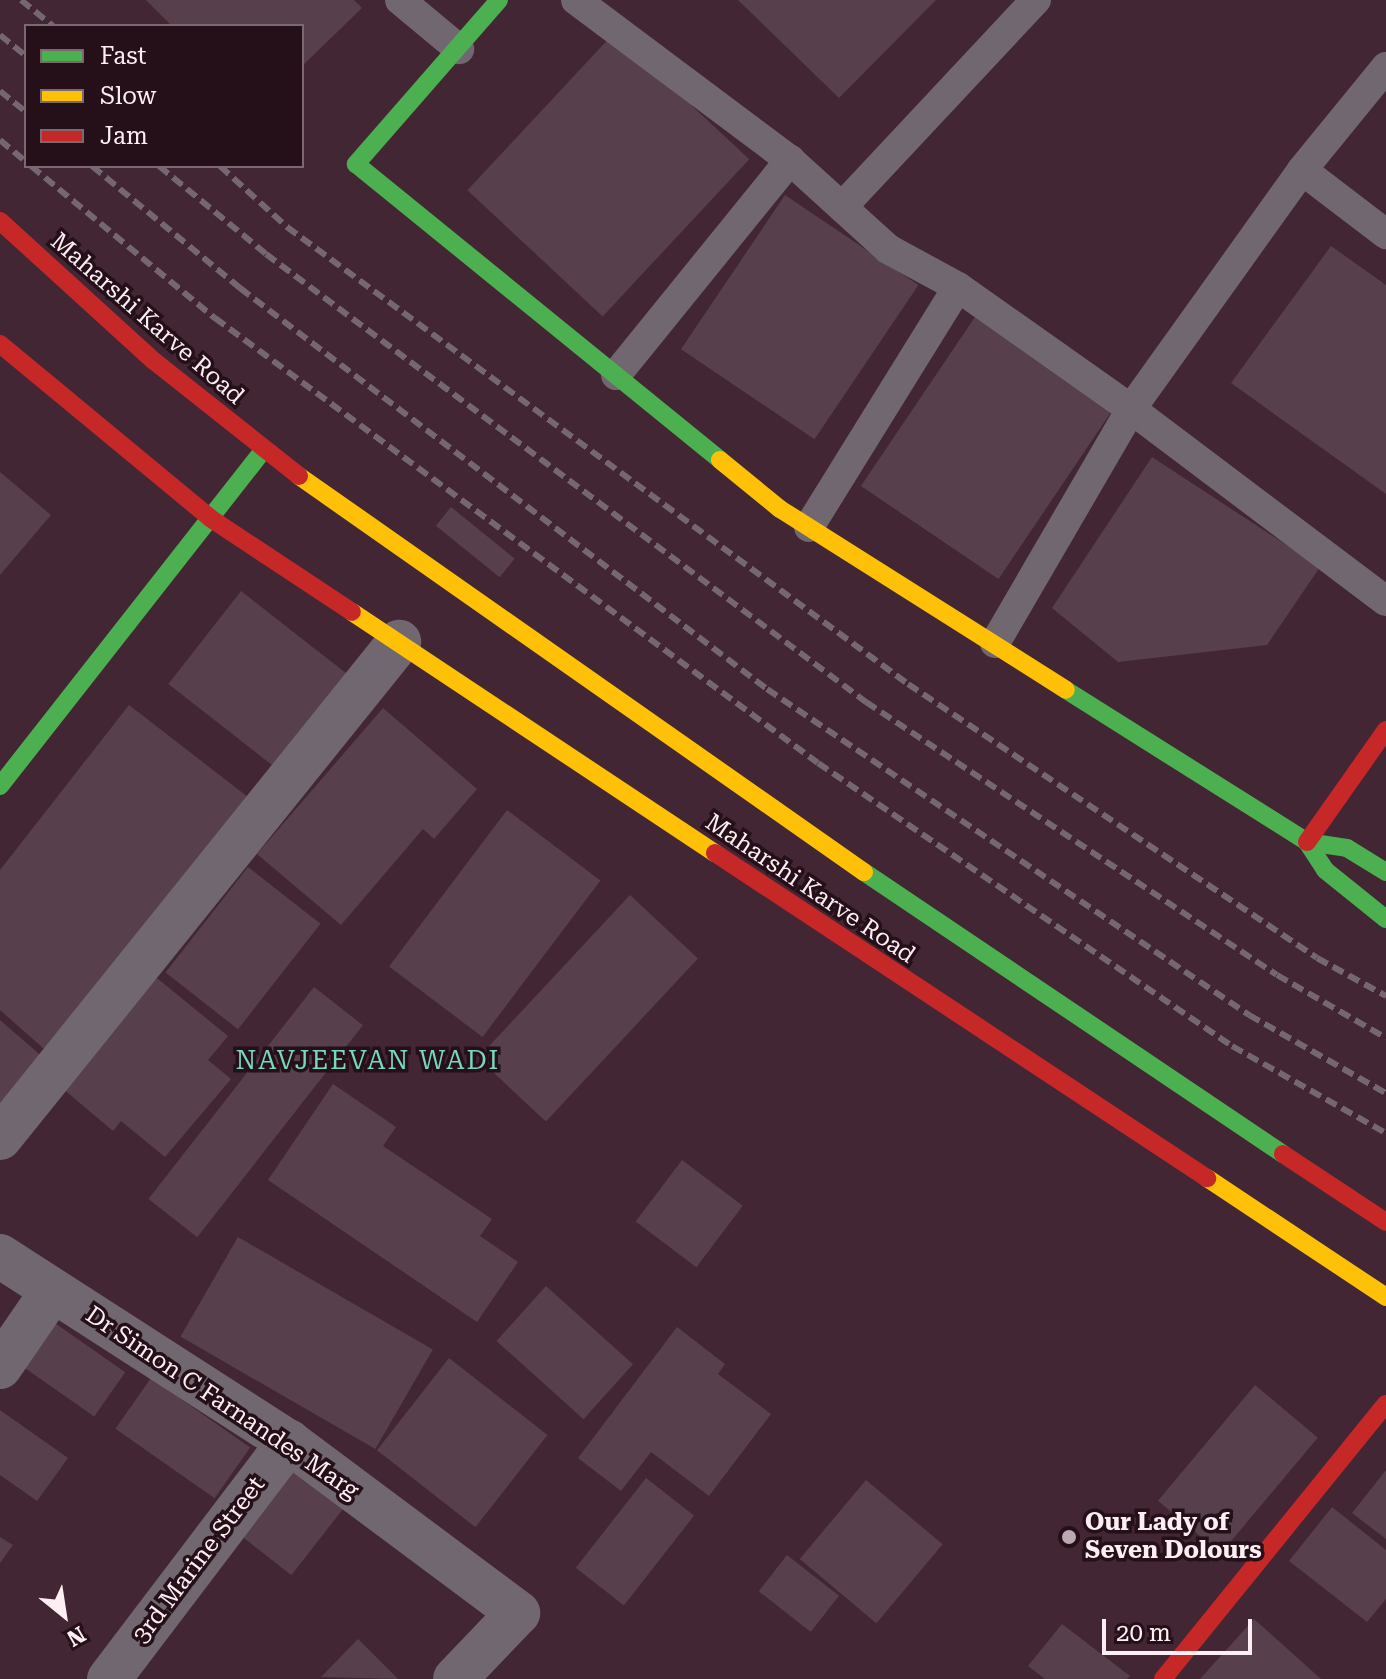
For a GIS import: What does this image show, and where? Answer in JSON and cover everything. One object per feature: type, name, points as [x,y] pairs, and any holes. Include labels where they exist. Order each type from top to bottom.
[{"type":"main road","points":[[499,0],[356,164],[809,527],[1307,842],[1347,848],[1386,872]]},
{"type":"main road","name":"Maharshi Karve Road","points":[[0,221],[154,361],[263,451],[989,960],[1386,1222]]},
{"type":"main road","name":"Maharshi Karve Road","points":[[0,344],[210,518],[1386,1297]]},
{"type":"main road","points":[[0,786],[263,451]]},
{"type":"main road","points":[[1307,842],[1386,730]]},
{"type":"main road","points":[[1307,842],[1325,870],[1386,919]]},
{"type":"main road","points":[[1163,1679],[1386,1404]]},
{"type":"street","points":[[0,1138],[399,642]]},
{"type":"street","name":"Dr Simon C Farnandes Marg","points":[[0,1256],[289,1442],[518,1613],[455,1679]]},
{"type":"street","points":[[0,1367],[53,1290]]},
{"type":"street","name":"3rd Marine Street","points":[[109,1679],[289,1442]]},
{"type":"lane","points":[[400,0],[459,49]]},
{"type":"lane","points":[[576,0],[790,160],[888,249],[958,287],[1131,409],[1386,601]]},
{"type":"lane","points":[[842,207],[1036,0]]},
{"type":"lane","points":[[995,643],[1131,409],[1302,170],[1386,67]]},
{"type":"lane","points":[[616,375],[790,160]]},
{"type":"lane","points":[[1302,170],[1386,234]]},
{"type":"lane","points":[[809,527],[958,287]]},
{"type":"building","points":[[146,0],[354,0],[362,8],[304,64],[304,24],[170,24]]},
{"type":"building","points":[[738,0],[936,0],[839,98]]},
{"type":"building","points":[[614,33],[749,159],[603,316],[467,190]]},
{"type":"building","points":[[785,195],[918,285],[814,439],[681,349]]},
{"type":"building","points":[[1331,246],[1386,285],[1386,494],[1231,383]]},
{"type":"building","points":[[975,317],[1113,410],[999,579],[861,486]]},
{"type":"building","points":[[1152,457],[1320,567],[1267,645],[1118,662],[1052,608]]},
{"type":"building","points":[[0,472],[51,515],[0,575]]},
{"type":"building","points":[[451,507],[515,559],[500,577],[436,526]]},
{"type":"building","points":[[241,591],[350,676],[277,769],[168,684]]},
{"type":"building","points":[[129,705],[257,804],[51,1055],[0,1010],[0,870]]},
{"type":"building","points":[[383,708],[477,789],[434,839],[423,829],[341,925],[257,854]]},
{"type":"building","points":[[507,810],[600,880],[482,1037],[389,967]]},
{"type":"building","points":[[248,867],[320,924],[238,1029],[166,973]]},
{"type":"building","points":[[630,895],[698,958],[546,1122],[478,1058]]},
{"type":"building","points":[[147,970],[228,1036],[208,1060],[231,1079],[165,1157],[121,1121],[113,1131],[55,1082]]},
{"type":"building","points":[[314,987],[363,1025],[197,1237],[148,1199]]},
{"type":"building","points":[[0,1020],[46,1060],[0,1113]]},
{"type":"building","points":[[333,1084],[396,1127],[383,1146],[492,1219],[480,1236],[518,1262],[477,1322],[268,1180]]},
{"type":"building","points":[[682,1160],[743,1206],[696,1267],[636,1221]]},
{"type":"building","points":[[238,1237],[433,1350],[375,1449],[180,1337]]},
{"type":"building","points":[[546,1286],[633,1364],[583,1419],[496,1341]]},
{"type":"building","points":[[49,1319],[125,1372],[94,1417],[18,1363]]},
{"type":"building","points":[[677,1327],[725,1364],[718,1374],[771,1414],[709,1496],[651,1452],[621,1491],[578,1458]]},
{"type":"building","points":[[449,1358],[548,1435],[475,1527],[377,1450]]},
{"type":"building","points":[[151,1378],[250,1447],[215,1498],[115,1429]]},
{"type":"building","points":[[1255,1385],[1318,1438],[1221,1553],[1158,1501]]},
{"type":"building","points":[[0,1410],[68,1458],[37,1501],[0,1475]]},
{"type":"building","points":[[295,1460],[349,1502],[291,1575],[238,1533]]},
{"type":"building","points":[[1386,1470],[1386,1539],[1352,1513]]},
{"type":"building","points":[[646,1478],[694,1516],[624,1605],[576,1568]]},
{"type":"building","points":[[866,1480],[943,1544],[876,1623],[800,1559]]},
{"type":"building","points":[[1332,1507],[1386,1550],[1386,1599],[1367,1622],[1289,1561]]},
{"type":"building","points":[[0,1537],[13,1545],[0,1563]]},
{"type":"building","points":[[787,1555],[839,1596],[811,1632],[759,1591]]},
{"type":"building","points":[[1254,1619],[1321,1679],[1200,1679]]},
{"type":"building","points":[[1062,1624],[1130,1676],[1127,1679],[1045,1679],[1028,1666]]},
{"type":"building","points":[[358,1639],[398,1679],[321,1677]]},
{"type":"railway","points":[[21,0],[51,24]]},
{"type":"railway","points":[[0,35],[24,54]]},
{"type":"railway","points":[[0,91],[24,110]]},
{"type":"railway","points":[[0,140],[24,160]]},
{"type":"railway","points":[[33,168],[215,318],[818,763],[1232,1046],[1386,1133]]},
{"type":"railway","points":[[94,168],[240,288],[767,689],[1249,1015],[1386,1093]]},
{"type":"railway","points":[[161,168],[266,254],[866,702],[1277,975],[1386,1038]]},
{"type":"railway","points":[[222,168],[287,227],[908,684],[1317,958],[1386,996]]},
{"type":"traffic: fast","points":[[499,0],[356,164],[720,460]]},
{"type":"traffic: fast","points":[[0,786],[263,451]]},
{"type":"traffic: fast","points":[[1066,690],[1307,842],[1347,848],[1386,872]]},
{"type":"traffic: fast","points":[[1307,842],[1325,870],[1386,919]]},
{"type":"traffic: fast","points":[[864,872],[1283,1154]]},
{"type":"traffic: slow","points":[[720,460],[780,509],[1066,690]]},
{"type":"traffic: slow","points":[[299,476],[864,872]]},
{"type":"traffic: slow","points":[[352,612],[715,853]]},
{"type":"traffic: slow","points":[[1207,1178],[1386,1297]]},
{"type":"traffic: jam","points":[[0,221],[154,361],[299,476]]},
{"type":"traffic: jam","points":[[0,344],[210,518],[352,612]]},
{"type":"traffic: jam","points":[[1307,842],[1386,730]]},
{"type":"traffic: jam","points":[[715,853],[1207,1178]]},
{"type":"traffic: jam","points":[[1283,1154],[1386,1222]]},
{"type":"traffic: jam","points":[[1163,1679],[1386,1404]]},
{"type":"place","name":"Our Lady of Seven Dolours","points":[[1069,1537]]},
{"type":"district","name":"NAVJEEVAN WADI","points":[[368,1061]]}]
